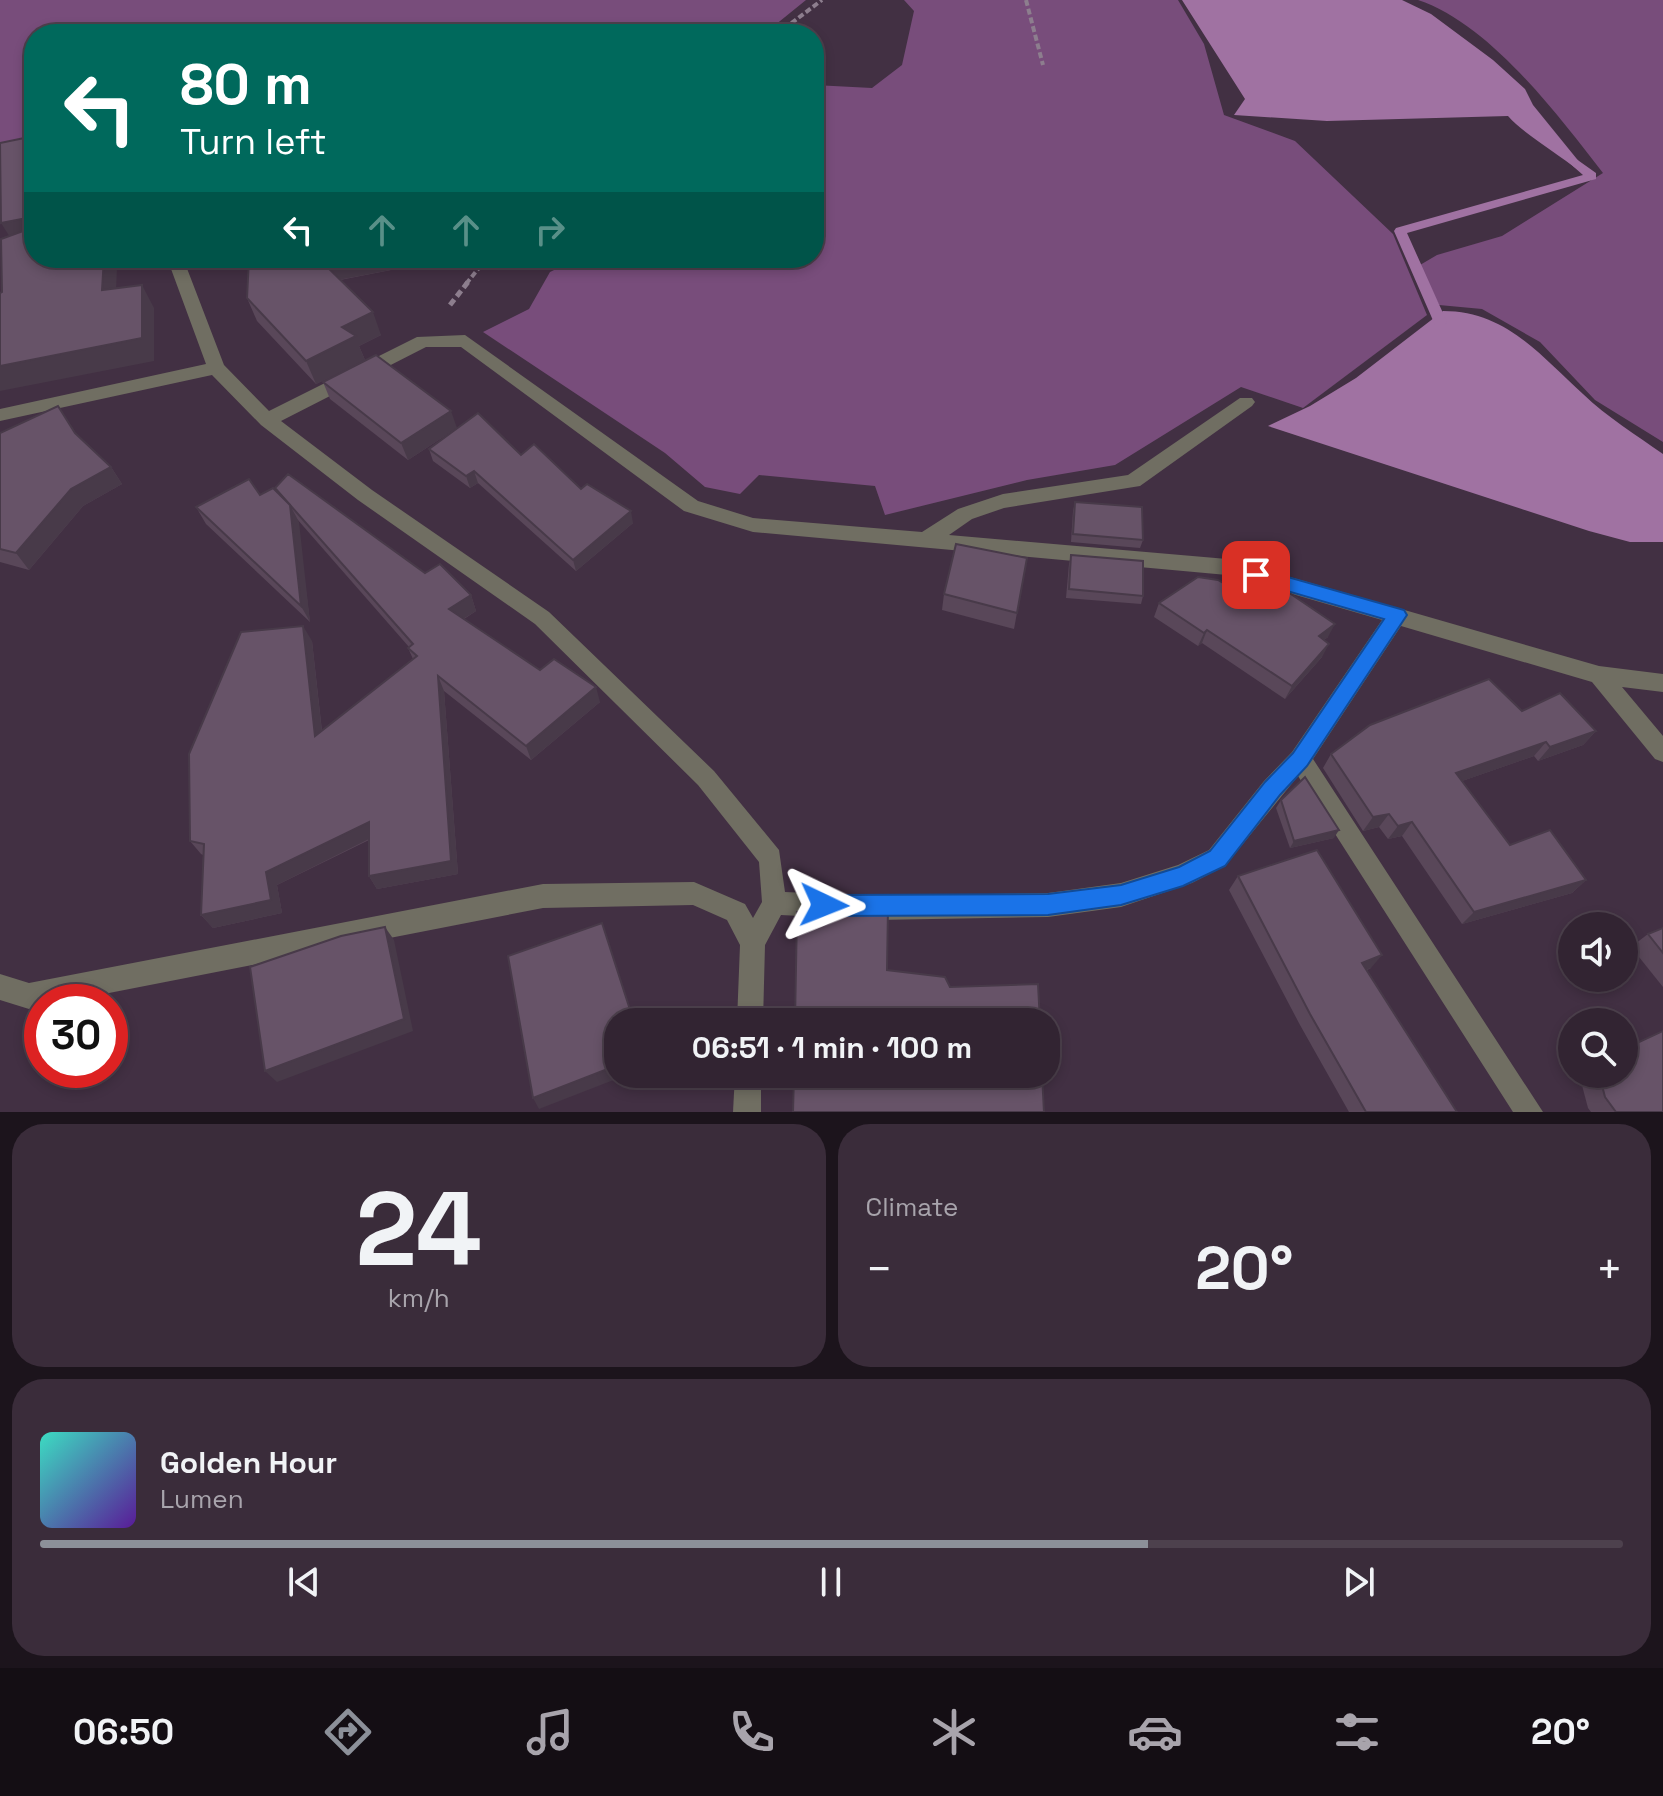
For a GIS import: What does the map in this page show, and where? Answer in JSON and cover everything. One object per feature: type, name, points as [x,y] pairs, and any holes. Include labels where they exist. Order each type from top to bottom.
[{"type":"street","points":[[179,268],[216,368],[267,420],[365,495],[542,618],[706,778],[771,858],[774,903],[753,943],[751,1008]]},
{"type":"street","points":[[267,420],[423,341],[465,341],[691,506],[753,525],[1227,567],[1599,675],[1663,683]]},
{"type":"street","points":[[0,415],[216,368]]},
{"type":"street","points":[[926,540],[965,514],[1003,501],[1133,481],[1246,402]]},
{"type":"street","points":[[774,903],[875,908],[1032,905],[1121,895],[1183,875],[1217,858],[1272,788],[1300,759],[1397,615]]},
{"type":"street","points":[[1599,675],[1663,752]]},
{"type":"street","points":[[1300,759],[1529,1112]]},
{"type":"street","points":[[0,987],[29,996],[543,896],[694,893],[736,912],[753,943]]},
{"type":"street","points":[[747,1112],[748,1088]]},
{"type":"path","points":[[790,24],[822,0]]},
{"type":"path","points":[[1026,0],[1043,65]]},
{"type":"path","points":[[423,341],[479,268]]},
{"type":"shaded area","points":[[0,0],[806,0],[776,24],[24,24],[24,152],[0,155]]},
{"type":"shaded area","points":[[904,0],[1178,0],[1204,44],[1224,115],[1295,141],[1393,234],[1427,315],[1303,408],[1241,387],[1115,465],[1027,480],[885,515],[875,486],[759,475],[740,494],[705,487],[665,453],[483,332],[529,309],[550,272],[558,268],[824,268],[824,86],[872,88],[902,65],[914,11]]},
{"type":"shaded area","points":[[1182,0],[1402,0],[1431,14],[1493,60],[1525,89],[1533,105],[1585,169],[1578,170],[1508,116],[1327,121],[1234,115],[1245,99]]},
{"type":"shaded area","points":[[1418,0],[1663,0],[1663,442],[1595,400],[1540,342],[1482,309],[1439,305],[1420,265],[1437,255],[1502,236],[1603,173],[1565,124],[1496,50],[1445,12]]},
{"type":"shaded area","points":[[1443,311],[1485,318],[1504,327],[1622,426],[1663,454],[1663,542],[1630,542],[1589,531],[1268,426],[1310,406],[1356,378]]},
{"type":"building","points":[[24,138],[24,268],[103,268],[102,290],[142,285],[142,338],[0,366],[1,239],[23,231],[22,219],[1,223],[0,143]]},
{"type":"building","points":[[248,268],[328,268],[373,312],[342,327],[356,336],[306,361],[247,298]]},
{"type":"building","points":[[376,355],[451,411],[401,443],[323,382]]},
{"type":"building","points":[[58,406],[75,433],[111,467],[71,489],[16,553],[0,549],[0,433]]},
{"type":"building","points":[[478,413],[521,455],[534,444],[581,489],[587,484],[631,511],[573,560],[474,471],[466,476],[429,449]]},
{"type":"building","points":[[288,474],[425,573],[440,564],[471,595],[449,609],[540,670],[554,659],[596,687],[526,746],[438,676],[451,861],[369,876],[369,822],[266,872],[271,900],[201,915],[204,844],[190,841],[189,754],[241,632],[303,626],[315,736],[417,656],[408,648],[413,644],[275,488]]},
{"type":"building","points":[[249,479],[260,495],[273,488],[290,505],[301,606],[196,507]]},
{"type":"building","points":[[1075,502],[1142,507],[1143,540],[1073,534]]},
{"type":"building","points":[[956,544],[1027,558],[1017,613],[944,594]]},
{"type":"building","points":[[1071,555],[1143,561],[1143,596],[1069,589]]},
{"type":"building","points":[[1198,577],[1218,580],[1259,604],[1279,586],[1335,624],[1319,636],[1329,644],[1292,686],[1207,630],[1204,633],[1159,603]]},
{"type":"building","points":[[1489,679],[1522,711],[1560,693],[1596,731],[1550,747],[1546,742],[1456,773],[1510,845],[1550,830],[1586,880],[1474,912],[1412,822],[1398,826],[1389,814],[1373,817],[1331,754],[1370,725]]},
{"type":"building","points":[[1305,777],[1339,830],[1294,841],[1281,800]]},
{"type":"building","points":[[1317,850],[1382,955],[1362,963],[1457,1112],[1366,1112],[1310,1014],[1238,876]]},
{"type":"building","points":[[888,908],[887,970],[945,977],[950,987],[1038,984],[1039,1008],[795,1008],[797,912]]},
{"type":"building","points":[[602,923],[629,1008],[604,1008],[604,1070],[533,1098],[508,956]]},
{"type":"building","points":[[385,927],[404,1019],[265,1071],[250,967],[341,936]]},
{"type":"building","points":[[1663,928],[1663,953],[1648,934]]},
{"type":"building","points":[[1663,1031],[1663,1112],[1616,1112],[1605,1097],[1603,1088],[1638,1088],[1638,1043]]},
{"type":"building","points":[[794,1088],[1043,1088],[1044,1112],[793,1112]]},
{"type":"waterway","points":[[1440,322],[1400,231],[1592,176],[1572,160]]},
{"type":"route","points":[[824,905],[875,908],[1048,905],[1121,895],[1183,875],[1217,858],[1272,788],[1300,759],[1397,615],[1256,575]]}]
